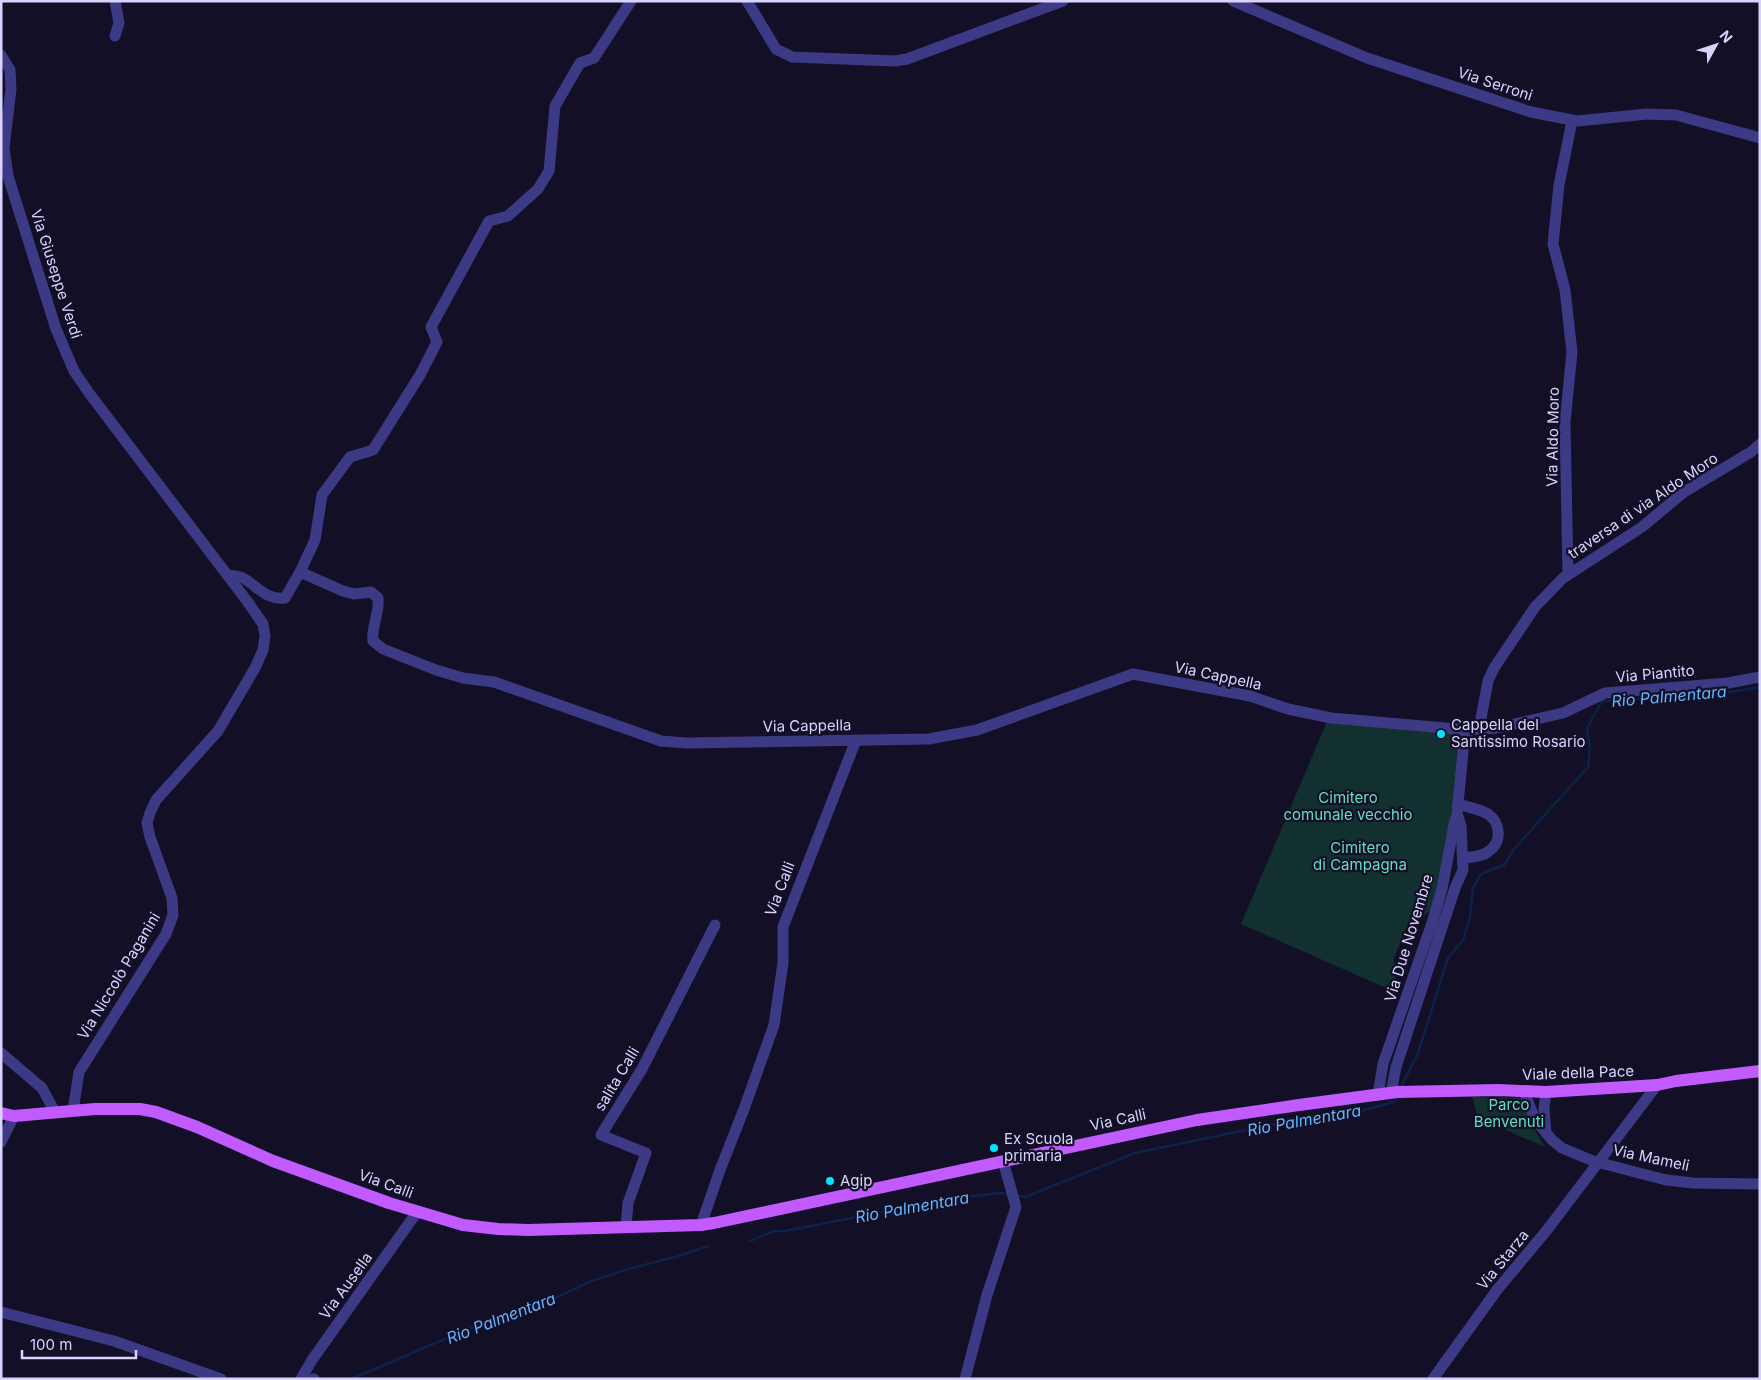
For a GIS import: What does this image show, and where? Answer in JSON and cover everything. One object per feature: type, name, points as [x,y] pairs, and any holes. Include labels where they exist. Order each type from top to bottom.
[{"type":"main road","name":"Viale della Pace","points":[[1394,1093],[1453,1090],[1546,1092],[1657,1085],[1760,1071]]},
{"type":"main road","name":"Via Calli","points":[[1,1113],[14,1116],[56,1112],[132,1109],[156,1112],[274,1161],[417,1212],[463,1225],[498,1230],[701,1225],[1197,1120],[1394,1093]]},
{"type":"street","points":[[115,1],[119,23],[115,36]]},
{"type":"street","points":[[227,575],[242,577],[257,590],[278,599],[285,598],[315,540],[322,495],[350,457],[373,450],[420,376],[437,342],[431,327],[489,221],[508,216],[538,189],[549,171],[555,106],[580,63],[594,58],[631,1]]},
{"type":"street","points":[[747,1],[776,49],[792,57],[895,61],[907,59],[1063,1]]},
{"type":"street","name":"Via Serroni","points":[[1233,1],[1367,58],[1531,112],[1572,121],[1648,114],[1676,115],[1760,138]]},
{"type":"street","name":"Via Giuseppe Verdi","points":[[1,55],[10,70],[12,89],[4,148],[8,176],[56,329],[74,371],[227,575]]},
{"type":"street","name":"Via Aldo Moro","points":[[1568,575],[1565,422],[1572,352],[1565,290],[1553,244],[1559,185],[1572,121]]},
{"type":"street","name":"traversa di via Aldo Moro","points":[[1568,575],[1642,526],[1684,492],[1751,452],[1760,444]]},
{"type":"street","name":"Via Cappella","points":[[300,572],[343,591],[354,594],[371,592],[378,598],[380,606],[372,631],[373,641],[383,649],[436,670],[463,678],[494,682],[661,740],[686,743],[929,738],[977,730],[1133,674],[1250,696],[1288,709],[1331,718],[1473,730]]},
{"type":"street","name":"Via Niccolò Paganini","points":[[73,1111],[79,1072],[166,934],[173,915],[172,898],[150,837],[148,823],[150,813],[156,800],[218,731],[255,668],[263,650],[265,636],[262,624],[227,575]]},
{"type":"street","points":[[1473,730],[1488,681],[1494,668],[1535,607],[1568,575]]},
{"type":"street","name":"Via Piantito","points":[[1473,730],[1497,728],[1563,713],[1605,692],[1728,683],[1760,677]]},
{"type":"street","name":"Via Due Novembre","points":[[1378,1095],[1384,1064],[1438,904],[1458,809],[1464,742],[1473,730]]},
{"type":"street","name":"Via Calli","points":[[701,1225],[774,1025],[783,963],[783,927],[856,740]]},
{"type":"street","points":[[1458,809],[1487,814],[1497,825],[1499,833],[1494,847],[1488,852],[1482,855],[1463,858]]},
{"type":"street","name":"Via Due Novembre","points":[[1394,1093],[1396,1067],[1455,888],[1463,870],[1461,826],[1458,809]]},
{"type":"street","name":"salita Calli","points":[[626,1227],[628,1203],[646,1153],[601,1135],[642,1069],[715,925]]},
{"type":"street","points":[[1,1054],[42,1088],[56,1112]]},
{"type":"street","name":"Via Starza","points":[[1433,1379],[1497,1290],[1547,1230],[1657,1085]]},
{"type":"street","name":"Via Mameli","points":[[1524,1092],[1535,1118],[1546,1133],[1562,1148],[1600,1162],[1666,1180],[1693,1183],[1760,1184]]},
{"type":"street","points":[[1546,1092],[1544,1108],[1546,1133]]},
{"type":"street","points":[[1,1142],[14,1116]]},
{"type":"street","points":[[964,1379],[987,1295],[1016,1206],[1003,1161]]},
{"type":"street","name":"Via Ausella","points":[[301,1379],[312,1360],[417,1212]]},
{"type":"street","points":[[1,1312],[114,1341],[221,1379]]},
{"type":"green space","name":"Cimitero di Campagna","points":[[1328,719],[1462,730],[1453,808],[1435,902],[1429,912],[1407,926],[1394,958],[1397,993],[1241,924]]},
{"type":"green space","name":"Parco Benvenuti","points":[[1472,1097],[1520,1098],[1545,1147],[1478,1118]]},
{"type":"waterway","name":"Rio Palmentara","points":[[1401,1087],[1418,1053],[1448,958],[1463,940],[1470,917],[1473,888],[1481,874],[1504,865],[1514,849],[1588,767],[1590,748],[1587,728],[1602,701],[1701,695],[1760,687]]},
{"type":"waterway","name":"Rio Palmentara","points":[[1017,1195],[1025,1197],[1135,1153],[1275,1124],[1341,1116],[1394,1102],[1397,1096]]},
{"type":"waterway","name":"Rio Palmentara","points":[[750,1241],[774,1231],[785,1231],[950,1199],[999,1193],[1009,1194]]},
{"type":"waterway","name":"Rio Palmentara","points":[[354,1378],[468,1329],[539,1306],[589,1282],[708,1246]]},
{"type":"place","name":"Cappella del Santissimo Rosario","points":[[1441,734]]},
{"type":"place","name":"Ex Scuola primaria","points":[[994,1148]]},
{"type":"place","name":"Agip","points":[[830,1181]]},
{"type":"park label","name":"Cimitero comunale vecchio","points":[[1348,806]]}]
